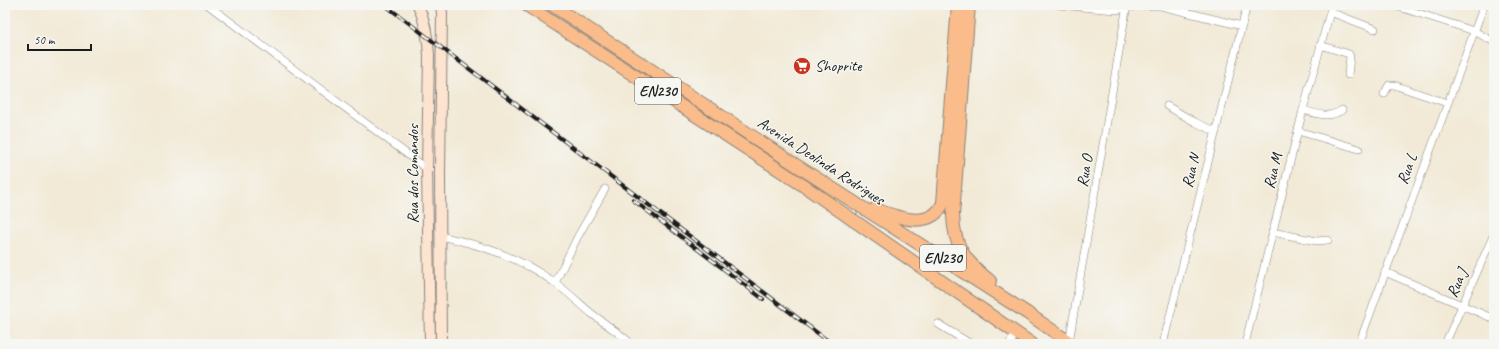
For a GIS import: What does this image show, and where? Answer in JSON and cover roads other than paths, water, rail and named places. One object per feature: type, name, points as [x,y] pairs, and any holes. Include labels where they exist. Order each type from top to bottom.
[{"type":"highway","name":"Avenida Deolinda Rodrigues","points":[[526,5],[804,186],[1032,344]]},
{"type":"highway","name":"Avenida Deolinda Rodrigues","points":[[552,5],[1071,343]]},
{"type":"highway","points":[[855,202],[901,219],[913,220],[930,217],[941,207],[943,203],[958,5]]},
{"type":"highway","points":[[969,5],[953,215],[954,232],[960,251],[972,266],[1027,313]]},
{"type":"main road","name":"Rua dos Comandos","points":[[418,5],[428,38],[427,169],[430,344]]},
{"type":"main road","points":[[522,5],[537,12]]},
{"type":"main road","name":"Rua dos Comandos","points":[[441,344],[440,172],[442,8]]},
{"type":"street","points":[[208,5],[427,169]]},
{"type":"street","points":[[1058,5],[1116,10],[1136,6],[1161,6],[1242,26]]},
{"type":"street","name":"Rua N","points":[[1163,344],[1247,5]]},
{"type":"street","points":[[1393,5],[1474,31],[1494,42]]},
{"type":"street","name":"Rua L","points":[[1359,344],[1446,103],[1484,5]]},
{"type":"street","name":"Rua O","points":[[1071,343],[1126,7]]},
{"type":"street","points":[[1331,9],[1375,29]]},
{"type":"street","name":"Rua M","points":[[1245,344],[1303,110],[1331,9]]},
{"type":"street","points":[[1320,46],[1349,54],[1348,75]]},
{"type":"street","points":[[1384,94],[1389,85],[1394,85],[1446,103]]},
{"type":"street","points":[[1167,106],[1216,132]]},
{"type":"street","points":[[1303,110],[1320,115],[1331,116],[1342,110]]},
{"type":"street","points":[[1298,131],[1359,149]]},
{"type":"street","points":[[555,283],[578,236],[605,189]]},
{"type":"street","points":[[1272,232],[1317,241],[1328,240]]},
{"type":"street","name":"Rua J","points":[[1445,344],[1494,234]]},
{"type":"street","points":[[440,236],[470,242],[507,255],[525,264],[555,283],[632,344]]},
{"type":"street","points":[[1384,272],[1494,319]]},
{"type":"street","points":[[938,324],[971,344]]},
{"type":"street","points":[[1009,344],[1016,334]]},
{"type":"railway","points":[[385,5],[832,344]]},
{"type":"railway","points":[[633,200],[763,299]]},
{"type":"place","name":"Shoprite","points":[[802,66]]}]
